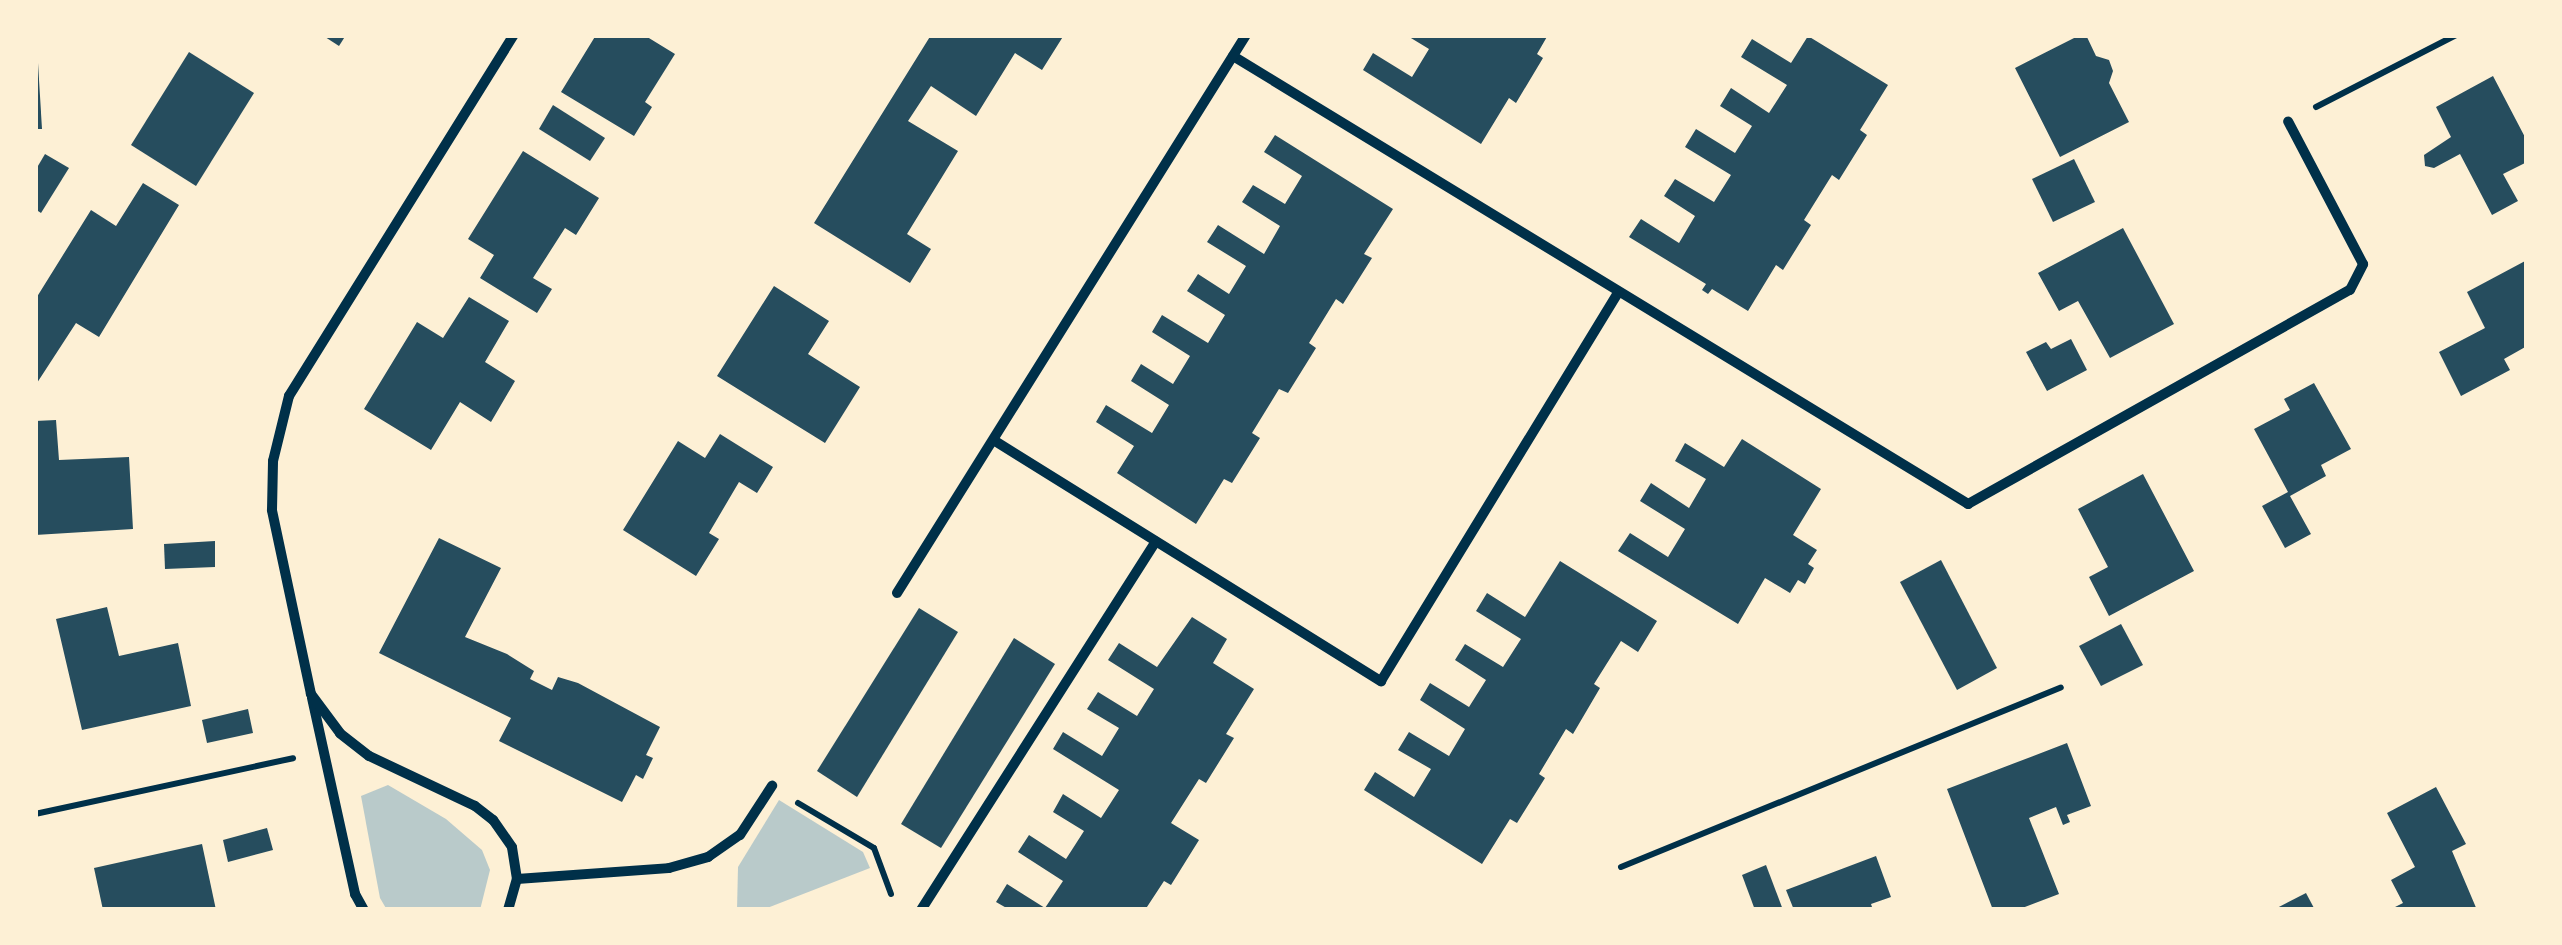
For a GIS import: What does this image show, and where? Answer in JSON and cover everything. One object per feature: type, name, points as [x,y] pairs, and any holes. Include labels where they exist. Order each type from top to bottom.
[{"type":"street","points":[[364,910],[354,894],[272,510],[273,461],[289,396],[514,35]]},
{"type":"street","points":[[897,593],[1246,35]]},
{"type":"street","points":[[1233,56],[1968,504],[2350,290],[2363,264],[2288,121]]},
{"type":"street","points":[[995,441],[1381,681],[1618,293]]},
{"type":"street","points":[[921,910],[1156,541]]},
{"type":"street","points":[[311,694],[340,733],[368,756],[475,806],[493,820],[512,847],[517,879],[508,910]]},
{"type":"street","points":[[517,879],[669,868],[708,857],[740,836],[772,786]]},
{"type":"path","points":[[2288,121],[2456,35]]},
{"type":"path","points":[[1621,867],[2061,686]]},
{"type":"path","points":[[35,814],[323,751]]},
{"type":"path","points":[[772,786],[874,848],[897,910]]},
{"type":"shaded area","points":[[388,785],[446,819],[482,850],[490,870],[480,910],[387,910],[380,898],[361,796]]},
{"type":"shaded area","points":[[779,800],[863,852],[870,868],[762,910],[737,910],[738,867]]},
{"type":"building","points":[[322,35],[346,35],[339,46]]},
{"type":"building","points":[[596,35],[644,35],[675,54],[645,102],[652,107],[634,136],[561,92]]},
{"type":"building","points":[[931,35],[1064,35],[1042,70],[1015,53],[976,116],[931,86],[908,121],[958,151],[907,234],[931,249],[910,283],[814,223]]},
{"type":"building","points":[[1406,35],[1548,35],[1537,54],[1543,58],[1516,103],[1509,98],[1481,144],[1363,70],[1373,53],[1412,77],[1429,49]]},
{"type":"building","points":[[2086,35],[2096,56],[2109,60],[2113,71],[2109,83],[2129,122],[2060,157],[2015,68]]},
{"type":"building","points":[[1808,36],[1888,85],[1860,130],[1867,135],[1839,180],[1832,175],[1804,220],[1811,225],[1783,270],[1776,265],[1748,311],[1712,289],[1708,294],[1702,290],[1706,284],[1629,237],[1641,219],[1679,243],[1695,216],[1664,196],[1675,179],[1714,202],[1731,175],[1685,147],[1696,129],[1735,153],[1752,126],[1720,106],[1731,88],[1769,113],[1787,85],[1741,57],[1752,39],[1791,63]]},
{"type":"building","points":[[189,52],[254,93],[196,186],[131,145]]},
{"type":"building","points":[[38,63],[42,129],[35,129]]},
{"type":"building","points":[[2493,76],[2527,141],[2527,162],[2503,174],[2518,201],[2492,215],[2460,154],[2434,168],[2425,166],[2424,155],[2451,137],[2436,107]]},
{"type":"building","points":[[553,105],[605,138],[590,161],[539,129]]},
{"type":"building","points":[[1275,135],[1393,209],[1364,254],[1372,258],[1343,304],[1336,299],[1309,343],[1316,348],[1288,393],[1279,389],[1252,433],[1260,438],[1232,483],[1224,479],[1196,524],[1117,473],[1134,446],[1096,422],[1106,405],[1152,433],[1169,405],[1131,381],[1141,364],[1173,384],[1190,356],[1152,332],[1162,315],[1208,343],[1225,315],[1187,291],[1198,274],[1229,294],[1246,266],[1207,242],[1218,225],[1264,254],[1280,226],[1242,202],[1253,185],[1285,204],[1302,176],[1264,152]]},
{"type":"building","points":[[523,151],[599,198],[576,235],[565,228],[533,278],[552,289],[537,313],[480,278],[494,255],[468,239]]},
{"type":"building","points":[[45,154],[69,168],[41,213],[35,209],[35,171]]},
{"type":"building","points":[[2074,159],[2095,202],[2053,222],[2032,179]]},
{"type":"building","points":[[143,183],[179,205],[99,337],[76,323],[35,386],[35,300],[91,210],[116,226]]},
{"type":"building","points":[[2123,228],[2174,324],[2110,358],[2078,301],[2059,311],[2038,273]]},
{"type":"building","points":[[2527,260],[2527,346],[2504,359],[2510,370],[2461,396],[2439,352],[2485,328],[2467,292]]},
{"type":"building","points":[[774,286],[829,321],[808,354],[860,387],[825,443],[717,376]]},
{"type":"building","points":[[469,297],[509,321],[485,362],[515,381],[491,422],[460,402],[431,450],[364,409],[417,322],[443,338]]},
{"type":"building","points":[[2071,339],[2087,370],[2047,391],[2026,352],[2046,342],[2051,349]]},
{"type":"building","points":[[2314,383],[2351,449],[2321,465],[2326,476],[2290,496],[2311,534],[2285,548],[2262,506],[2288,492],[2254,429],[2290,410],[2284,399]]},
{"type":"building","points":[[56,420],[59,460],[129,457],[133,529],[35,535],[35,421]]},
{"type":"building","points":[[720,434],[773,467],[757,493],[739,482],[709,533],[719,539],[696,576],[623,530],[678,441],[705,458]]},
{"type":"building","points":[[1742,439],[1821,489],[1793,535],[1817,550],[1808,564],[1814,568],[1805,584],[1798,580],[1790,593],[1765,578],[1738,624],[1618,551],[1630,533],[1668,557],[1685,529],[1640,501],[1651,483],[1689,508],[1706,479],[1675,461],[1685,443],[1724,467]]},
{"type":"building","points":[[2143,474],[2194,571],[2109,616],[2089,577],[2108,567],[2078,509]]},
{"type":"building","points":[[439,538],[501,568],[465,637],[507,654],[534,671],[530,679],[552,690],[558,677],[578,683],[660,727],[646,755],[653,758],[643,779],[636,775],[622,802],[499,741],[511,718],[379,653]]},
{"type":"building","points":[[215,541],[215,567],[165,569],[164,544]]},
{"type":"building","points":[[1941,560],[1997,668],[1957,690],[1900,582]]},
{"type":"building","points":[[1560,561],[1657,621],[1638,652],[1621,641],[1594,684],[1600,688],[1573,734],[1566,729],[1539,774],[1545,778],[1517,823],[1510,819],[1482,864],[1364,790],[1375,772],[1414,797],[1431,769],[1398,750],[1409,732],[1449,756],[1465,729],[1420,700],[1430,683],[1469,707],[1486,680],[1455,660],[1465,644],[1503,667],[1521,639],[1476,611],[1487,593],[1525,617]]},
{"type":"building","points":[[107,607],[119,656],[178,643],[191,706],[82,730],[56,619]]},
{"type":"building","points":[[919,608],[958,632],[857,797],[817,771]]},
{"type":"building","points":[[1192,617],[1227,639],[1213,663],[1254,689],[1226,734],[1234,738],[1206,783],[1199,779],[1171,823],[1199,840],[1171,885],[1164,881],[1145,910],[1010,910],[996,902],[1007,884],[1045,908],[1063,881],[1018,852],[1029,835],[1066,859],[1084,831],[1053,812],[1063,794],[1101,818],[1119,790],[1053,749],[1063,732],[1102,756],[1119,728],[1087,709],[1098,692],[1137,716],[1154,689],[1108,660],[1119,643],[1157,667]]},
{"type":"building","points":[[2121,624],[2143,665],[2101,686],[2079,646]]},
{"type":"building","points":[[1014,638],[1055,664],[941,848],[901,824]]},
{"type":"building","points":[[248,709],[253,733],[207,743],[202,720]]},
{"type":"building","points":[[2067,743],[2091,806],[2067,815],[2070,822],[2063,825],[2056,807],[2029,818],[2059,894],[2017,910],[1993,910],[1947,789]]},
{"type":"building","points":[[2436,787],[2466,844],[2452,851],[2477,910],[2389,910],[2403,903],[2391,880],[2415,867],[2387,813]]},
{"type":"building","points":[[267,828],[273,850],[228,862],[223,840]]},
{"type":"building","points":[[202,844],[216,910],[103,910],[94,868]]},
{"type":"building","points":[[1876,856],[1891,897],[1871,904],[1873,910],[1794,910],[1786,890]]},
{"type":"building","points":[[1766,865],[1783,910],[1755,910],[1742,875]]},
{"type":"building","points":[[2306,893],[2315,910],[2273,910]]}]
